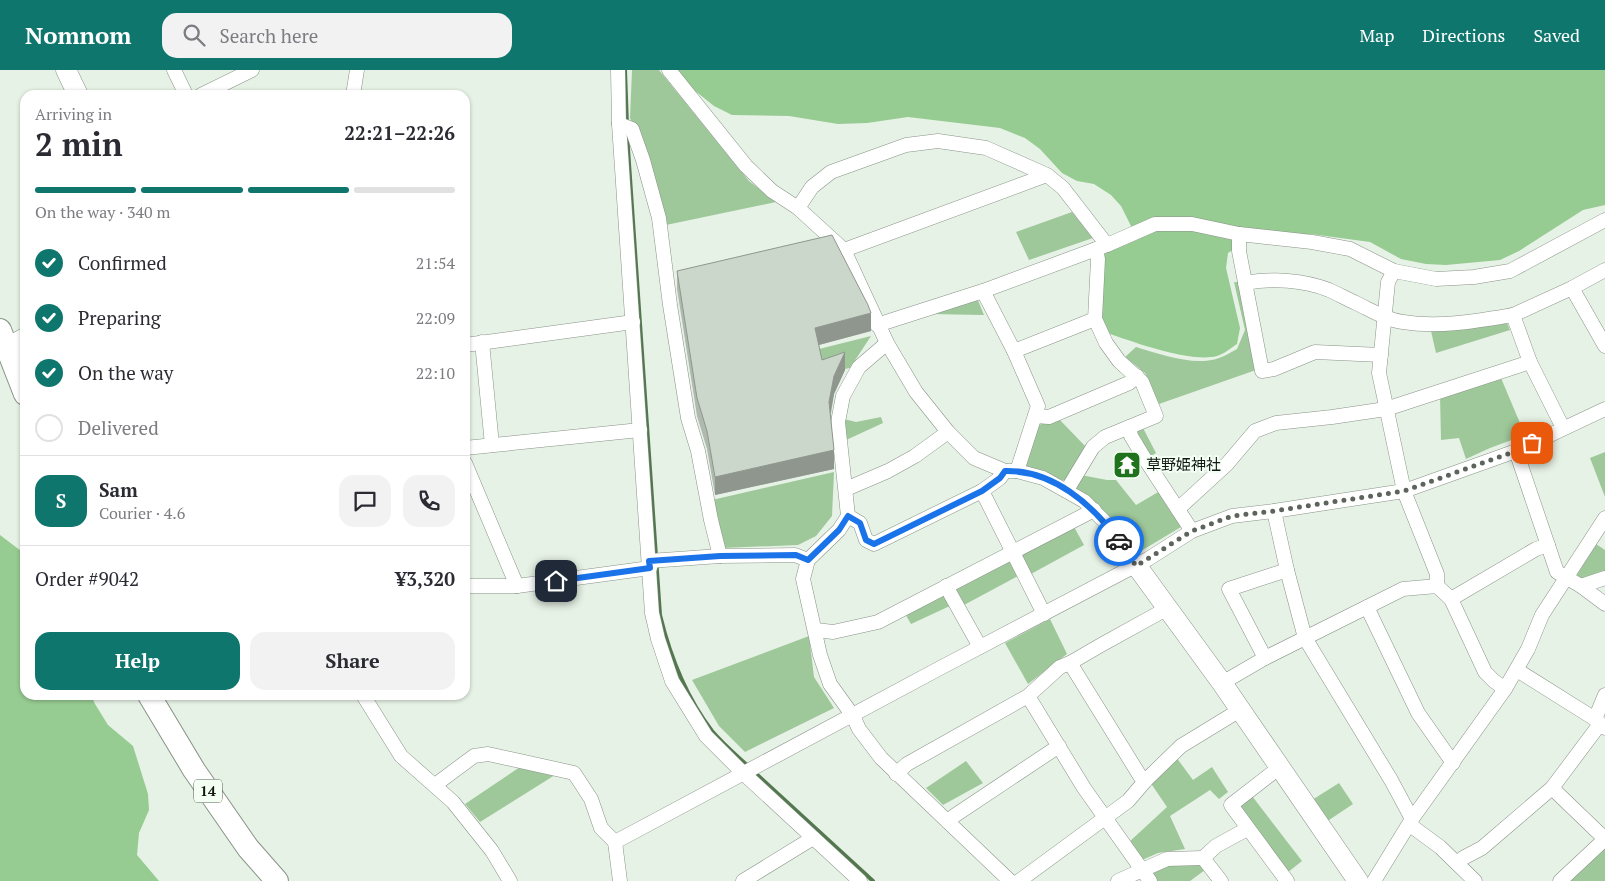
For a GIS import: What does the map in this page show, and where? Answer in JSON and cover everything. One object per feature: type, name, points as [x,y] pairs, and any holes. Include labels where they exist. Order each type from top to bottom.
[{"type":"main road","points":[[11,339],[20,374]]},
{"type":"main road","name":"14","points":[[152,700],[194,770],[248,848],[277,881]]},
{"type":"street","points":[[66,70],[76,90]]},
{"type":"street","points":[[174,70],[184,90]]},
{"type":"street","points":[[211,90],[252,70]]},
{"type":"street","points":[[354,90],[357,70]]},
{"type":"street","points":[[618,70],[618,124],[652,612],[658,639],[672,681],[706,736],[749,770],[813,838],[860,881]]},
{"type":"street","points":[[669,70],[753,173],[772,191],[798,208],[844,250],[877,325],[916,392],[948,432],[974,458],[1011,471],[1043,478],[1084,501],[1107,524],[1222,683],[1280,767],[1352,878]]},
{"type":"street","points":[[618,124],[632,129],[643,160],[658,218],[688,418],[698,451],[720,556]]},
{"type":"street","points":[[798,208],[812,187],[832,172],[906,145],[938,141],[986,148],[1047,175],[1063,188],[1101,247],[1098,259],[1095,319],[1106,343],[1119,361],[1142,382],[1156,416],[1105,437],[1093,447],[1067,490]]},
{"type":"street","points":[[844,250],[1047,175]]},
{"type":"street","points":[[877,325],[982,291],[1101,247],[1155,224],[1192,224],[1239,234],[1312,242],[1350,249],[1394,271],[1436,279],[1474,277],[1510,271],[1605,220]]},
{"type":"street","points":[[1239,234],[1239,251],[1262,371],[1274,369],[1315,352],[1381,355]]},
{"type":"street","points":[[1245,283],[1254,281],[1297,282],[1328,290],[1384,317],[1401,322],[1432,325],[1513,315],[1572,288],[1605,270]]},
{"type":"street","points":[[1394,271],[1388,282],[1379,374],[1404,491],[1437,574],[1437,586],[1451,599],[1486,672],[1505,689]]},
{"type":"street","points":[[1572,288],[1605,346]]},
{"type":"street","points":[[848,516],[860,523],[866,540],[874,544],[982,491],[1011,471],[1038,406],[1014,351],[982,291]]},
{"type":"street","points":[[1513,315],[1530,362],[1563,428]]},
{"type":"street","points":[[1014,351],[1095,319]]},
{"type":"street","points":[[470,344],[633,322]]},
{"type":"street","points":[[482,342],[492,445]]},
{"type":"street","points":[[887,342],[860,367],[843,396],[838,422],[848,516],[839,530],[808,560],[803,579],[816,630],[820,655],[830,684],[859,729],[881,758],[1010,881]]},
{"type":"street","points":[[1178,509],[1227,464],[1255,432],[1276,423],[1386,409],[1530,362]]},
{"type":"street","points":[[1035,416],[1049,417],[1129,383],[1137,376]]},
{"type":"street","points":[[616,842],[980,647],[1136,566],[1192,531],[1232,516],[1404,491],[1516,451],[1605,409]]},
{"type":"street","points":[[1129,427],[1131,436],[1143,456],[1192,531]]},
{"type":"street","points":[[470,447],[640,430]]},
{"type":"street","points":[[846,489],[895,467],[948,432]]},
{"type":"street","points":[[1516,451],[1556,572],[1581,586],[1605,604]]},
{"type":"street","points":[[470,475],[517,586]]},
{"type":"street","points":[[982,491],[1044,614]]},
{"type":"street","points":[[816,630],[832,632],[878,622],[1094,510]]},
{"type":"street","points":[[1274,511],[1286,570],[1305,638],[1390,780],[1411,822],[1440,847],[1474,881]]},
{"type":"street","points":[[1374,881],[1411,822],[1505,689],[1528,649],[1542,615],[1605,518]]},
{"type":"street","points":[[1451,599],[1536,549],[1548,545]]},
{"type":"street","points":[[470,586],[517,586],[720,556],[796,555],[808,560]]},
{"type":"street","points":[[1265,658],[1229,589],[1286,570]]},
{"type":"street","points":[[1581,586],[1605,578]]},
{"type":"street","points":[[946,586],[980,647]]},
{"type":"street","points":[[1222,683],[1265,658],[1403,589],[1437,586]]},
{"type":"street","points":[[1367,607],[1418,713],[1453,763]]},
{"type":"street","points":[[896,774],[907,764],[1028,696],[1060,667],[1168,608]]},
{"type":"street","points":[[1070,663],[1140,776],[1146,780]]},
{"type":"street","points":[[1517,670],[1600,724]]},
{"type":"street","points":[[1458,864],[1463,858],[1482,848],[1552,788],[1600,724],[1605,695]]},
{"type":"street","points":[[1028,696],[1084,788],[1146,876]]},
{"type":"street","points":[[366,700],[401,756],[454,802],[492,851],[510,881]]},
{"type":"street","points":[[1019,881],[1128,801],[1146,780],[1181,746],[1240,710]]},
{"type":"street","points":[[948,822],[954,816],[1060,746]]},
{"type":"street","points":[[434,785],[474,756],[488,754],[574,772],[591,800],[602,828],[616,842],[620,881]]},
{"type":"street","points":[[1280,767],[1231,805],[1287,881]]},
{"type":"street","points":[[1552,788],[1605,839],[1560,881]]},
{"type":"street","points":[[1118,881],[1146,876],[1166,859],[1203,858],[1216,846],[1247,829]]},
{"type":"street","points":[[743,881],[813,838]]},
{"type":"street","points":[[1203,858],[1221,881]]},
{"type":"green space","points":[[632,70],[659,70],[749,181],[776,202],[666,225],[641,144],[630,118]]},
{"type":"green space","points":[[669,70],[1605,70],[1605,205],[1583,210],[1519,251],[1500,260],[1446,265],[1426,264],[1401,259],[1370,242],[1311,234],[1248,240],[1228,253],[1226,268],[1240,328],[1237,344],[1217,356],[1192,357],[1147,346],[1107,333],[1100,319],[1104,255],[1131,226],[1121,206],[1111,195],[1094,184],[1077,181],[1062,173],[1040,149],[1025,138],[1000,128],[908,117],[867,123],[838,124],[789,116],[732,115],[714,106]]},
{"type":"green space","points":[[1072,212],[1093,238],[1029,260],[1016,232]]},
{"type":"green space","points":[[1234,282],[1245,283],[1256,370],[1159,404],[1145,373],[1125,357],[1136,347],[1166,356],[1199,361],[1221,357],[1237,349],[1245,330]]},
{"type":"green space","points":[[977,298],[984,315],[929,314]]},
{"type":"green space","points":[[1506,321],[1510,330],[1436,353],[1431,331]]},
{"type":"green space","points":[[871,336],[850,368],[824,373],[819,349]]},
{"type":"green space","points":[[1501,378],[1525,435],[1466,459],[1459,438],[1441,440],[1440,395]]},
{"type":"green space","points":[[881,417],[883,423],[844,441],[844,419],[856,422]]},
{"type":"green space","points":[[1058,418],[1086,447],[1068,482],[1023,467],[1036,426]]},
{"type":"green space","points":[[1143,428],[1156,453],[1148,458],[1134,432]]},
{"type":"green space","points":[[1605,452],[1605,497],[1590,458]]},
{"type":"green space","points":[[834,472],[832,516],[816,536],[798,545],[721,548],[712,500]]},
{"type":"green space","points":[[1081,475],[1116,480],[1136,505],[1160,491],[1181,527],[1136,554],[1074,489]]},
{"type":"green space","points":[[1073,525],[1084,545],[1031,574],[1020,554]]},
{"type":"green space","points":[[0,535],[20,550],[20,700],[93,700],[108,725],[133,746],[148,794],[149,810],[139,833],[137,855],[159,881],[0,881]]},
{"type":"green space","points":[[1596,544],[1605,550],[1605,576],[1587,582],[1577,575]]},
{"type":"green space","points":[[1009,559],[1018,576],[964,605],[955,587]]},
{"type":"green space","points":[[946,593],[952,605],[911,624],[904,612]]},
{"type":"green space","points":[[1050,619],[1067,654],[1028,684],[1005,643]]},
{"type":"green space","points":[[809,636],[814,677],[834,708],[745,752],[719,726],[692,680]]},
{"type":"green space","points":[[1176,757],[1193,780],[1212,767],[1228,792],[1219,799],[1210,790],[1170,816],[1185,849],[1158,853],[1142,860],[1128,843],[1167,807],[1150,782]]},
{"type":"green space","points":[[966,761],[983,783],[943,805],[926,788]]},
{"type":"green space","points":[[520,767],[555,775],[480,822],[465,804]]},
{"type":"green space","points":[[1339,783],[1353,804],[1326,822],[1312,800]]},
{"type":"green space","points":[[1252,796],[1302,861],[1287,873],[1237,808]]},
{"type":"green space","points":[[1605,846],[1605,881],[1568,881]]},
{"type":"green space","points":[[1167,863],[1200,863],[1205,870],[1190,881],[1155,881],[1149,872]]},
{"type":"building","points":[[832,235],[871,313],[815,328],[822,360],[845,352],[834,376],[829,402],[834,450],[715,477],[707,431],[697,398],[677,271]]},
{"type":"waterway","points":[[625,70],[627,125]]},
{"type":"waterway","points":[[627,134],[660,615],[674,661],[694,704],[712,731],[748,766]]},
{"type":"waterway","points":[[753,771],[873,881]]},
{"type":"way so far","points":[[1119,541],[1136,566],[1192,531],[1232,516],[1404,491],[1516,451],[1532,443]]},
{"type":"place","name":"草野姫神社","points":[[1127,465]]},
{"type":"route","points":[[556,581],[650,568],[649,561],[720,556],[796,555],[808,560],[839,530],[848,516],[860,523],[866,540],[874,544],[982,491],[1000,478],[1005,471],[1017,471],[1043,478],[1067,490],[1094,510],[1119,541]]}]
